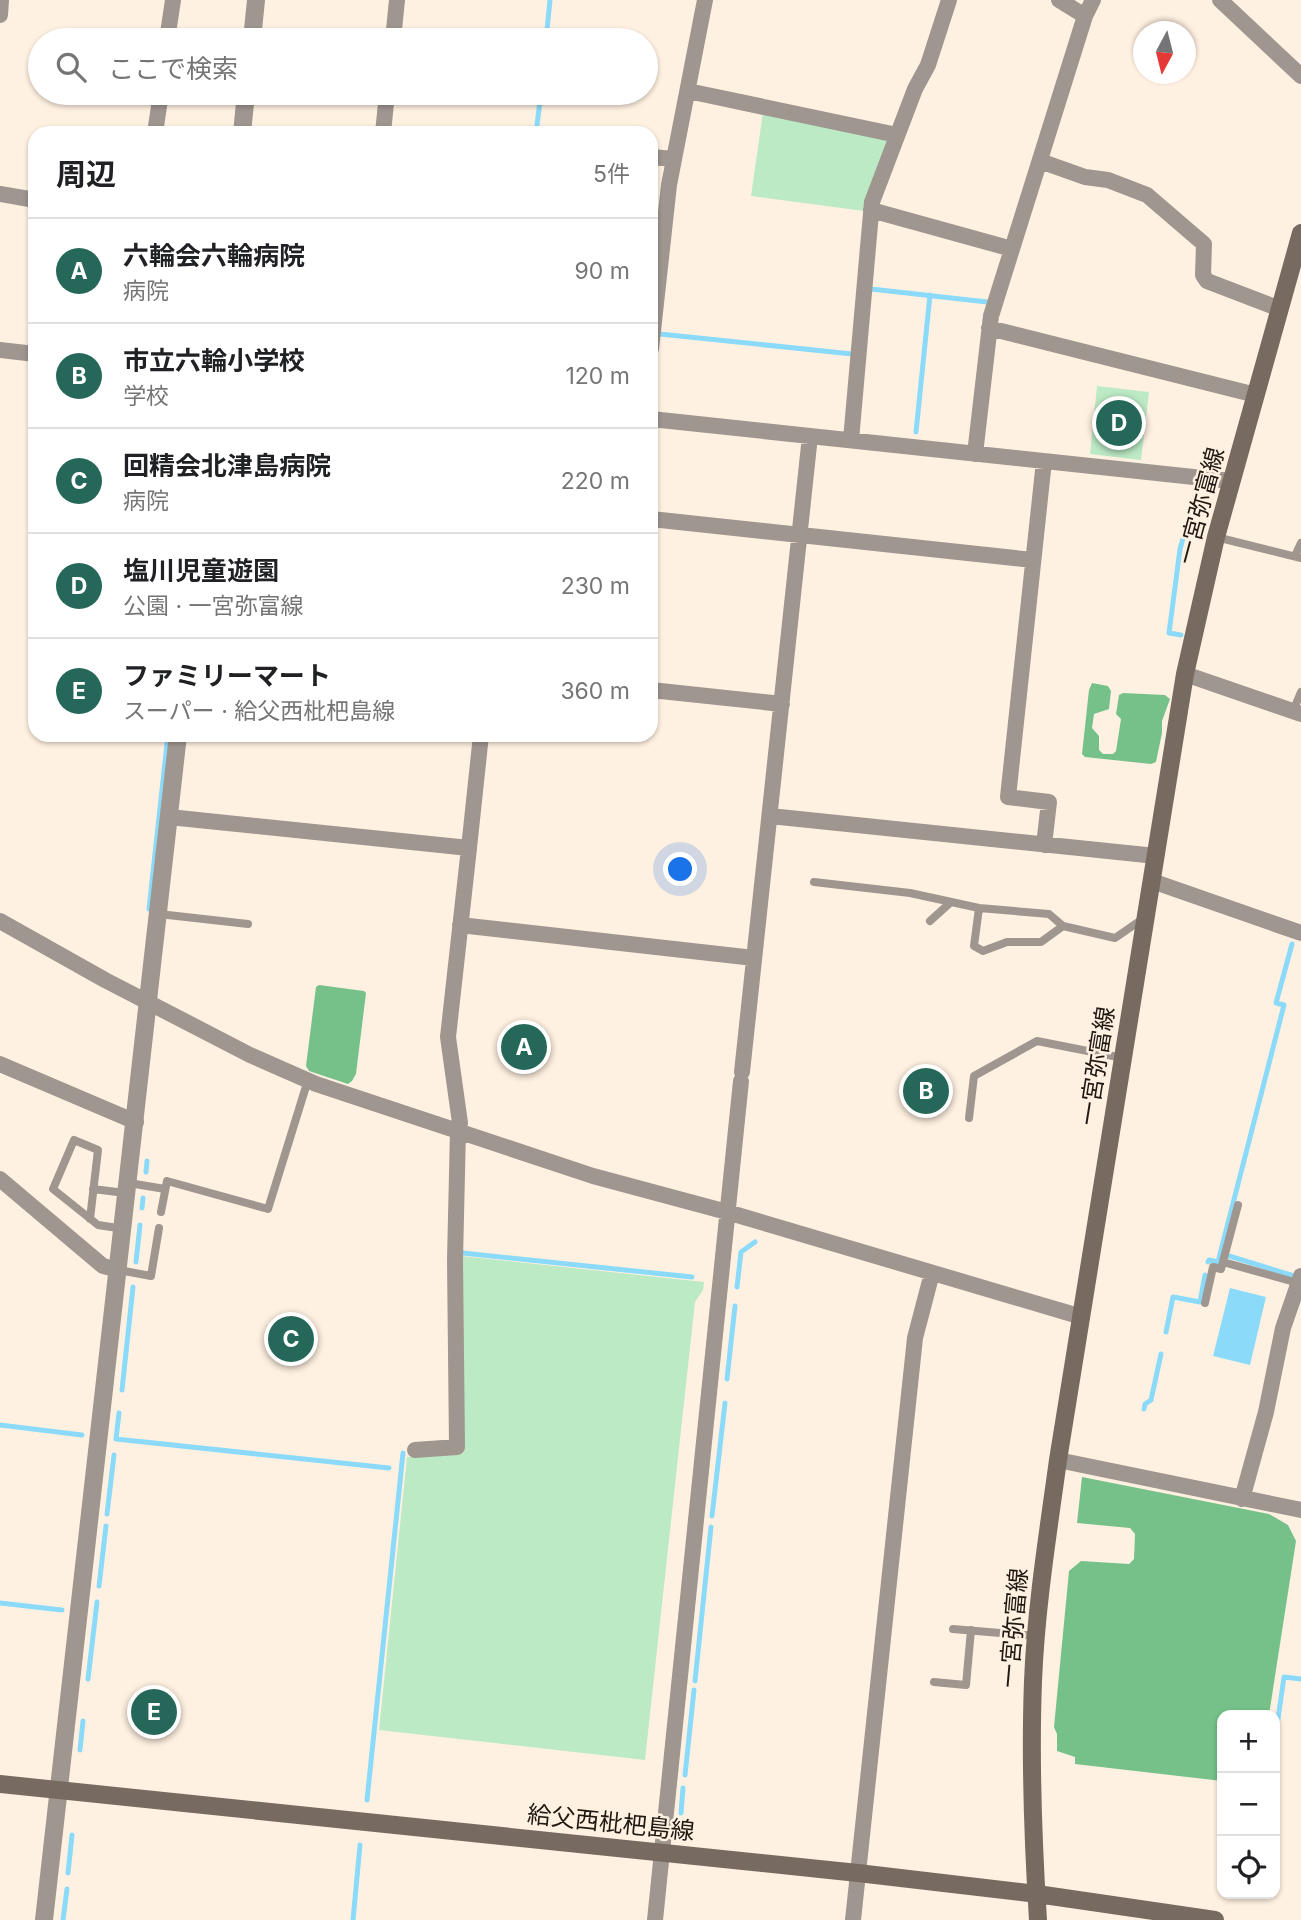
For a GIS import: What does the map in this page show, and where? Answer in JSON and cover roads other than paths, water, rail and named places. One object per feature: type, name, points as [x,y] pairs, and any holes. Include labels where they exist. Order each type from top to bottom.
[{"type":"main road","name":"一宮弥富線","points":[[1038,1920],[1032,1746],[1041,1583],[1058,1460],[1185,674],[1216,537],[1280,309],[1298,259],[1301,233]]},
{"type":"main road","name":"給父西枇杷島線","points":[[0,1784],[858,1873],[1037,1894],[1215,1920]]},
{"type":"street","points":[[0,15],[1,0]]},
{"type":"street","points":[[169,28],[173,0]]},
{"type":"street","points":[[252,28],[256,0]]},
{"type":"street","points":[[394,28],[397,0]]},
{"type":"street","points":[[658,249],[705,0]]},
{"type":"street","points":[[850,440],[872,202],[915,89],[928,65],[949,0]]},
{"type":"street","points":[[1059,0],[1085,16]]},
{"type":"street","points":[[975,454],[990,316],[1085,16],[1093,0]]},
{"type":"street","points":[[1220,0],[1301,76]]},
{"type":"street","points":[[688,91],[897,135]]},
{"type":"street","points":[[156,126],[159,105]]},
{"type":"street","points":[[243,126],[245,105]]},
{"type":"street","points":[[384,126],[386,105]]},
{"type":"street","points":[[658,158],[674,159]]},
{"type":"street","points":[[1040,161],[1084,177],[1108,180],[1147,195],[1204,244],[1203,275],[1207,281],[1280,309]]},
{"type":"street","points":[[0,194],[28,200]]},
{"type":"street","points":[[871,210],[1012,249]]},
{"type":"street","points":[[989,328],[1256,395]]},
{"type":"street","points":[[0,350],[28,353]]},
{"type":"street","points":[[658,420],[1231,481]]},
{"type":"street","points":[[655,1920],[810,436]]},
{"type":"street","points":[[1044,461],[1008,797],[1049,802],[1044,845]]},
{"type":"street","points":[[658,520],[1033,560]]},
{"type":"street","points":[[1185,674],[1297,712]]},
{"type":"street","points":[[658,691],[782,704]]},
{"type":"street","points":[[44,1920],[177,742]]},
{"type":"street","points":[[415,1450],[457,1447],[455,1260],[460,1123],[448,1037],[480,742]]},
{"type":"street","points":[[770,816],[1156,856]]},
{"type":"street","points":[[169,817],[469,848]]},
{"type":"street","points":[[1152,881],[1301,933]]},
{"type":"street","points":[[0,921],[105,980],[250,1055],[307,1080],[593,1176],[727,1212],[1082,1317]]},
{"type":"street","points":[[460,925],[754,958]]},
{"type":"street","points":[[0,1063],[136,1122]]},
{"type":"street","points":[[0,1179],[103,1266],[119,1270]]},
{"type":"street","points":[[853,1920],[915,1338],[932,1273]]},
{"type":"street","points":[[1242,1499],[1266,1412],[1283,1328],[1299,1287]]},
{"type":"street","points":[[1058,1460],[1301,1510]]},
{"type":"lane","points":[[1216,537],[1298,557],[1301,542]]},
{"type":"lane","points":[[1297,712],[1301,691]]},
{"type":"lane","points":[[814,882],[910,893],[979,908],[1049,914],[1063,926],[1115,938],[1146,917]]},
{"type":"lane","points":[[930,921],[951,902]]},
{"type":"lane","points":[[979,908],[974,946],[983,951],[1007,942],[1041,942],[1063,926]]},
{"type":"lane","points":[[159,914],[248,924]]},
{"type":"lane","points":[[969,1118],[974,1076],[1037,1041],[1123,1058]]},
{"type":"lane","points":[[162,1212],[167,1181],[268,1209],[307,1080]]},
{"type":"lane","points":[[90,1219],[98,1150],[74,1140],[53,1189],[90,1219],[98,1225],[124,1229]]},
{"type":"lane","points":[[93,1189],[165,1189]]},
{"type":"lane","points":[[1205,1303],[1213,1267],[1222,1269],[1238,1205]]},
{"type":"lane","points":[[119,1270],[151,1276],[159,1228]]},
{"type":"lane","points":[[1223,1262],[1299,1287]]},
{"type":"lane","points":[[953,1629],[1037,1636]]},
{"type":"lane","points":[[934,1682],[966,1685],[971,1630]]},
{"type":"water","points":[[1230,1288],[1266,1297],[1250,1365],[1213,1356]]},
{"type":"waterway","points":[[547,28],[550,0]]},
{"type":"waterway","points":[[537,126],[540,105]]},
{"type":"waterway","points":[[871,289],[987,302]]},
{"type":"waterway","points":[[916,432],[930,295]]},
{"type":"waterway","points":[[660,334],[852,354]]},
{"type":"waterway","points":[[1181,635],[1169,633],[1180,549],[1197,490]]},
{"type":"waterway","points":[[149,909],[167,742]]},
{"type":"waterway","points":[[1208,1262],[1218,1262],[1284,1005],[1276,1003],[1292,944]]},
{"type":"waterway","points":[[146,1172],[147,1161]]},
{"type":"waterway","points":[[142,1208],[143,1198]]},
{"type":"waterway","points":[[136,1262],[140,1225]]},
{"type":"waterway","points":[[737,1287],[741,1252],[755,1242]]},
{"type":"waterway","points":[[463,1253],[692,1277]]},
{"type":"waterway","points":[[1229,1256],[1294,1276]]},
{"type":"waterway","points":[[1166,1332],[1173,1297],[1200,1302],[1205,1275]]},
{"type":"waterway","points":[[122,1390],[133,1287]]},
{"type":"waterway","points":[[727,1379],[735,1306]]},
{"type":"waterway","points":[[1144,1409],[1145,1404],[1151,1400],[1161,1354]]},
{"type":"waterway","points":[[712,1516],[725,1403]]},
{"type":"waterway","points":[[119,1413],[116,1439],[389,1468]]},
{"type":"waterway","points":[[0,1425],[82,1435]]},
{"type":"waterway","points":[[367,1800],[403,1453]]},
{"type":"waterway","points":[[107,1514],[114,1455]]},
{"type":"waterway","points":[[99,1586],[106,1526]]},
{"type":"waterway","points":[[695,1681],[711,1527]]},
{"type":"waterway","points":[[88,1679],[97,1602]]},
{"type":"waterway","points":[[0,1603],[62,1610]]},
{"type":"waterway","points":[[1279,1710],[1284,1677],[1301,1679]]},
{"type":"waterway","points":[[685,1775],[694,1690]]},
{"type":"waterway","points":[[80,1750],[83,1721]]},
{"type":"waterway","points":[[681,1813],[683,1788]]},
{"type":"waterway","points":[[68,1873],[72,1835]]},
{"type":"waterway","points":[[353,1920],[360,1845]]},
{"type":"waterway","points":[[63,1920],[67,1889]]},
{"type":"place","name":"塩川児童遊園","points":[[1119,423]]},
{"type":"place","name":"六輪会六輪病院","points":[[524,1047]]},
{"type":"place","name":"市立六輪小学校","points":[[926,1091]]},
{"type":"place","name":"回精会北津島病院","points":[[291,1339]]},
{"type":"place","name":"ファミリーマート","points":[[154,1712]]}]
